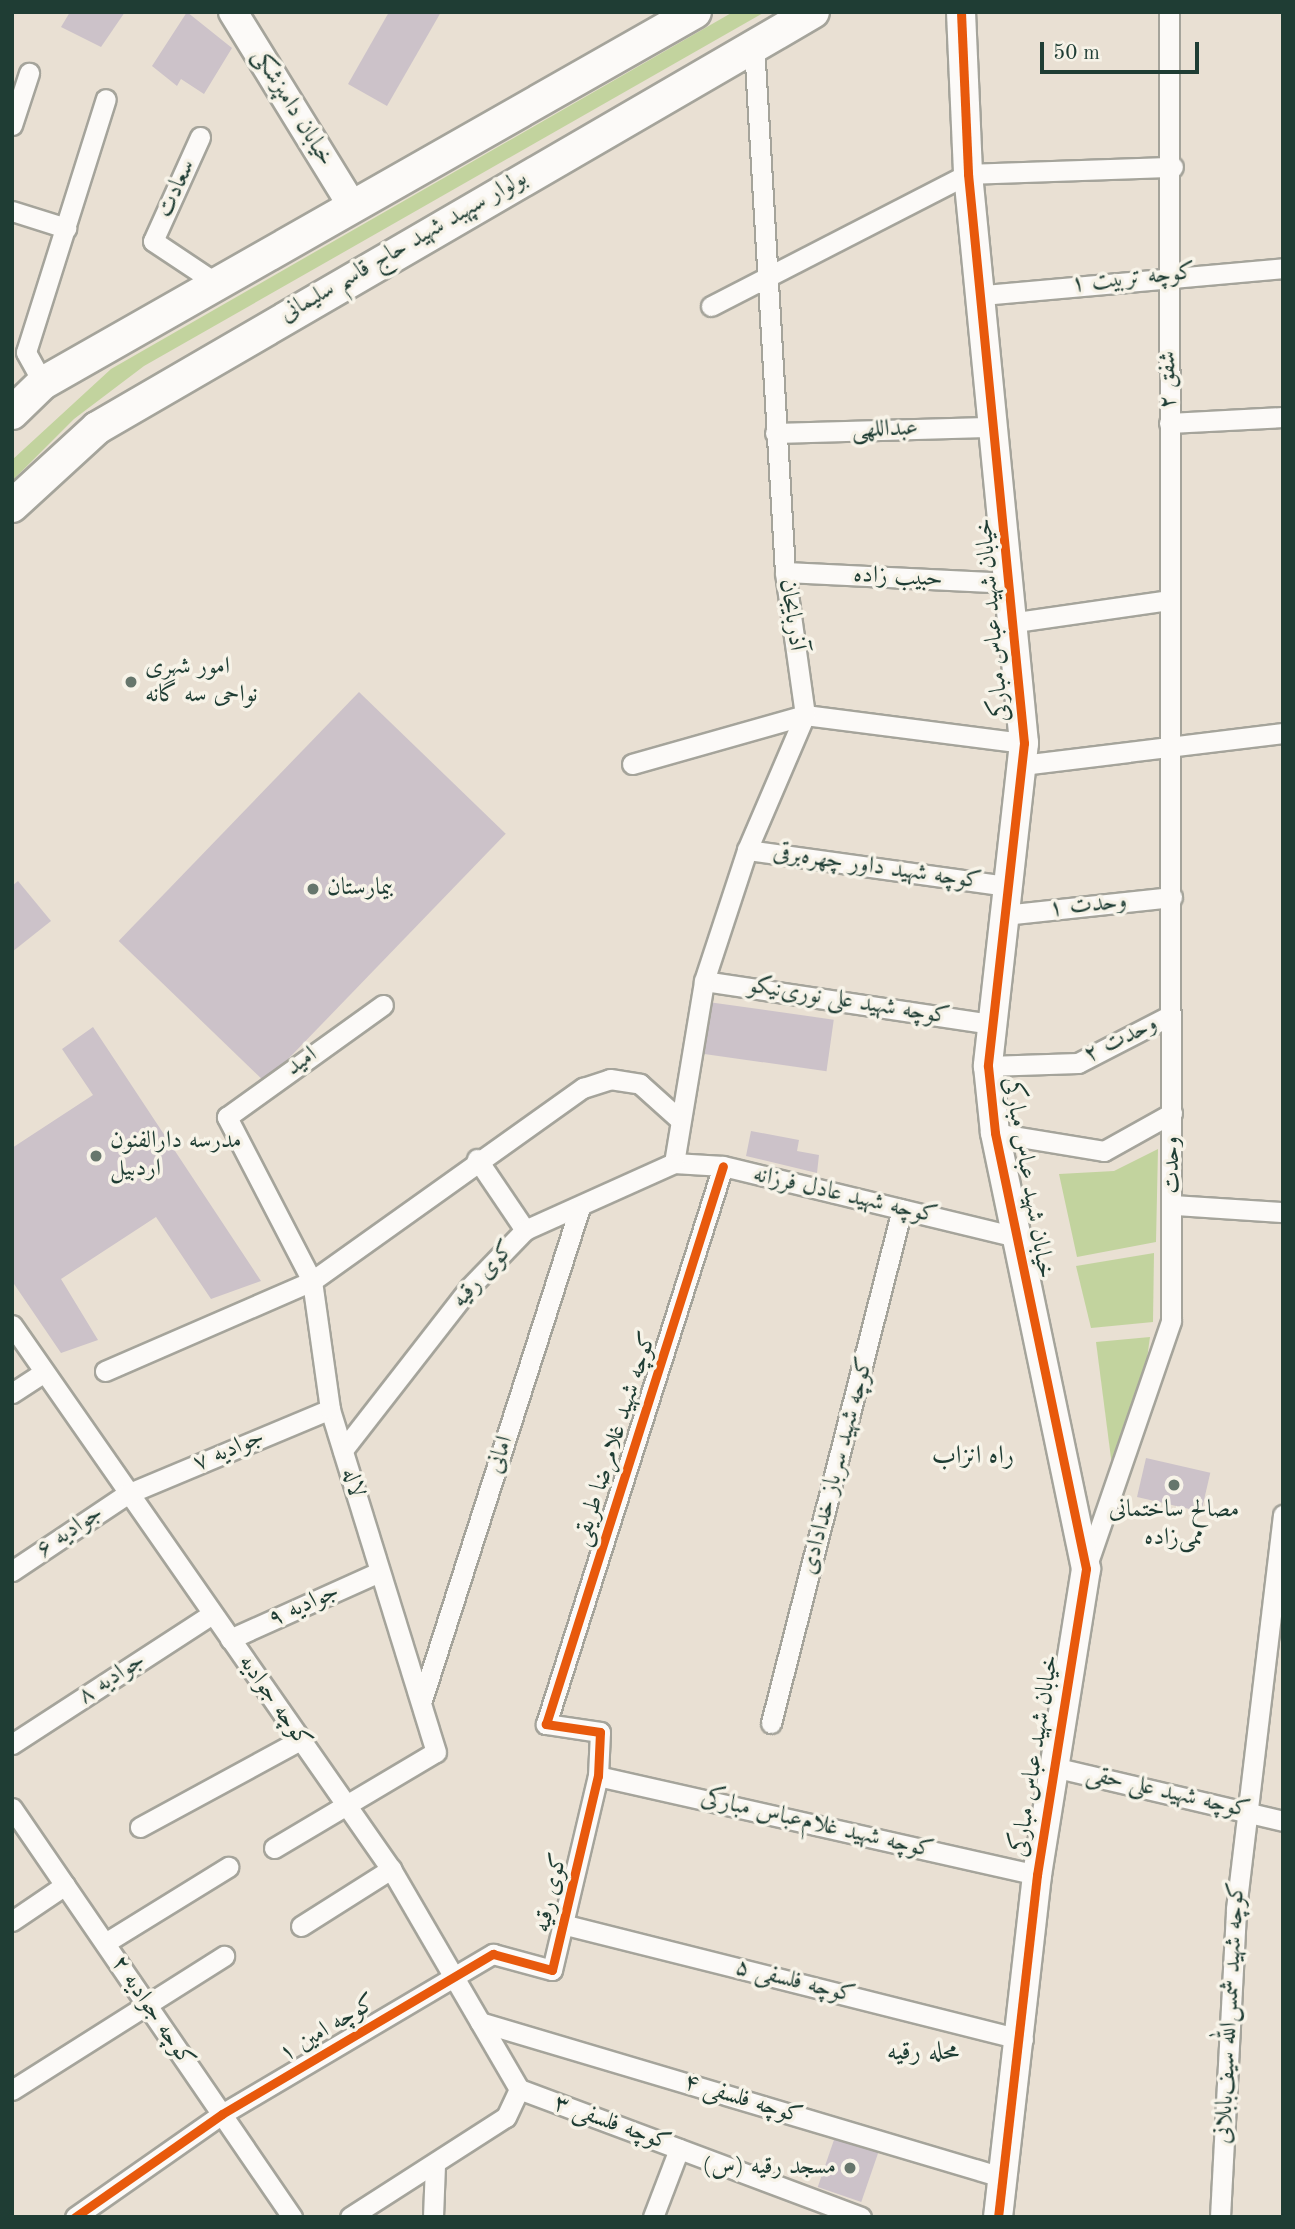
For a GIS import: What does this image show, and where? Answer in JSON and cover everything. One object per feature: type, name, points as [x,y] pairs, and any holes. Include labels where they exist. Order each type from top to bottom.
[{"type":"main road","points":[[12,413],[43,383],[351,204],[695,12]]},
{"type":"main road","name":"بولوار سپهبد شهید حاج قاسم سلیمانی","points":[[12,506],[108,421],[813,12]]},
{"type":"street","name":"خیابان دامپزشکی","points":[[233,12],[351,204]]},
{"type":"street","name":"خیابان شهید عباس مبارکی","points":[[961,12],[968,174],[1016,622],[1023,754],[1006,886],[988,1066],[995,1133],[1086,1569],[1037,1875],[1023,2040],[998,2217]]},
{"type":"street","name":"شفق ۲","points":[[1169,12],[1173,167],[1169,274],[1169,600],[1174,747]]},
{"type":"street","name":"آذربایجان","points":[[754,46],[785,572],[804,715]]},
{"type":"street","points":[[12,125],[29,73]]},
{"type":"street","points":[[43,383],[26,352],[106,99]]},
{"type":"street","name":"سعادت","points":[[200,137],[153,241],[216,283]]},
{"type":"street","points":[[710,306],[769,272],[968,174],[1173,167]]},
{"type":"street","points":[[12,211],[66,228]]},
{"type":"street","name":"کوچه تربیت ۱","points":[[983,295],[1169,274],[1283,268]]},
{"type":"street","points":[[1169,423],[1283,417]]},
{"type":"street","name":"عبداللهی","points":[[775,433],[995,427]]},
{"type":"street","name":"حبیب زاده","points":[[785,572],[1012,583]]},
{"type":"street","points":[[1016,622],[1169,600]]},
{"type":"street","points":[[674,1163],[679,1119],[704,981],[747,850],[804,715]]},
{"type":"street","points":[[632,764],[804,715],[1023,754],[1174,747],[1283,733]]},
{"type":"street","name":"وحدت","points":[[1086,1569],[1171,1321],[1174,1205],[1169,1016],[1174,747]]},
{"type":"street","name":"کوچه شهید داور چهره‌برقی","points":[[747,850],[1006,886]]},
{"type":"street","name":"وحدت ۱","points":[[1004,915],[1172,897]]},
{"type":"street","name":"کوچه شهید علی نوری‌نیکو","points":[[704,981],[993,1024]]},
{"type":"street","name":"امید","points":[[229,1122],[229,1113],[383,1005]]},
{"type":"street","name":"وحدت ۲","points":[[988,1066],[1078,1062],[1169,1016]]},
{"type":"street","points":[[105,1371],[312,1281],[477,1159],[583,1088],[610,1079],[640,1084],[679,1119]]},
{"type":"street","points":[[995,1133],[1104,1151],[1172,1113]]},
{"type":"street","name":"لاله","points":[[229,1122],[312,1281],[330,1409],[377,1573],[422,1700],[436,1752],[345,1803]]},
{"type":"street","points":[[477,1159],[525,1230]]},
{"type":"street","name":"کوچه شهید عادل فرزانه","points":[[674,1163],[723,1166],[1016,1237]]},
{"type":"street","name":"کوی رقیه","points":[[343,1450],[469,1288],[525,1230],[579,1210],[674,1163]]},
{"type":"street","name":"کوچه شهید غلامرضا طریقی","points":[[546,1724],[723,1166]]},
{"type":"street","points":[[1174,1205],[1283,1212]]},
{"type":"street","name":"کوچه شهید سرباز خدادادی","points":[[771,1723],[902,1209]]},
{"type":"street","name":"امانی","points":[[422,1700],[579,1210]]},
{"type":"street","name":"کوچه جوادیه","points":[[12,1325],[391,1869],[519,2089]]},
{"type":"street","points":[[12,1393],[44,1372]]},
{"type":"street","name":"جوادیه ۷","points":[[127,1493],[330,1409]]},
{"type":"street","name":"جوادیه ۶","points":[[12,1571],[127,1493]]},
{"type":"street","name":"کوچه شهید شمس‌الله سیف‌بابلانی","points":[[1220,2217],[1247,1810],[1283,1515]]},
{"type":"street","name":"جوادیه ۹","points":[[230,1640],[377,1573]]},
{"type":"street","name":"جوادیه ۸","points":[[12,1744],[212,1614]]},
{"type":"street","name":"کوی رقیه","points":[[454,1978],[493,1954],[552,1970],[566,1925],[598,1776],[600,1732],[546,1724]]},
{"type":"street","points":[[140,1827],[300,1740]]},
{"type":"street","name":"کوچه شهید علی حقی","points":[[1053,1767],[1247,1810],[1283,1821]]},
{"type":"street","name":"کوچه شهید غلام‌عباس مبارکی","points":[[598,1776],[1037,1875]]},
{"type":"street","points":[[274,1848],[345,1803]]},
{"type":"street","name":"کوچه جوادیه ۲","points":[[12,1808],[292,2217]]},
{"type":"street","points":[[105,1944],[228,1867]]},
{"type":"street","points":[[301,1926],[391,1869]]},
{"type":"street","points":[[12,1921],[65,1885]]},
{"type":"street","name":"کوچه فلسفی ۵","points":[[566,1925],[1023,2040]]},
{"type":"street","points":[[12,2090],[224,1956]]},
{"type":"street","name":"کوچه امین ۱","points":[[75,2217],[222,2114],[454,1978]]},
{"type":"street","name":"کوچه فلسفی ۴","points":[[481,2022],[1005,2178]]},
{"type":"street","points":[[350,2217],[435,2166],[506,2117],[519,2089]]},
{"type":"street","name":"کوچه فلسفی ۳","points":[[519,2089],[861,2217]]},
{"type":"street","points":[[653,2217],[679,2149]]},
{"type":"street","points":[[433,2217],[435,2166]]},
{"type":"green space","points":[[733,12],[765,12],[144,366],[74,419],[12,481],[12,460],[111,369]]},
{"type":"green space","points":[[1158,1149],[1156,1242],[1077,1257],[1059,1174],[1114,1171]]},
{"type":"green space","points":[[1154,1253],[1153,1322],[1091,1328],[1076,1266]]},
{"type":"green space","points":[[1150,1337],[1146,1366],[1112,1466],[1096,1342]]},
{"type":"building","points":[[70,12],[125,12],[101,47],[61,27]]},
{"type":"building","points":[[187,12],[232,48],[204,94],[181,79],[177,86],[152,66]]},
{"type":"building","points":[[389,12],[441,12],[387,106],[348,84]]},
{"type":"building","name":"بیمارستان","points":[[359,692],[506,834],[265,1083],[119,941]]},
{"type":"building","points":[[18,881],[51,921],[12,952],[12,886]]},
{"type":"building","points":[[708,1002],[834,1020],[827,1071],[701,1053]]},
{"type":"building","name":"مدرسه دارالفنون اردبیل","points":[[93,1027],[261,1281],[211,1299],[156,1217],[61,1279],[98,1340],[61,1353],[12,1281],[12,1148],[93,1095],[62,1049]]},
{"type":"building","points":[[751,1131],[799,1140],[797,1151],[819,1155],[817,1173],[746,1156]]},
{"type":"building","name":"مصالح ساختمانی ممی‌زاده","points":[[1146,1458],[1210,1473],[1201,1512],[1137,1497]]},
{"type":"building","name":"مسجد رقیه (س)","points":[[836,2134],[879,2149],[861,2202],[818,2187]]},
{"type":"cycle path","points":[[961,12],[968,174],[1024,743],[988,1066],[995,1133],[1086,1569],[1037,1875],[998,2217]]},
{"type":"cycle path","points":[[75,2217],[222,2114],[493,1954],[552,1970],[598,1776],[600,1732],[546,1724],[723,1166]]},
{"type":"place","name":"امور شهری نواحی سه گانه","points":[[131,682]]},
{"type":"place","name":"بیمارستان","points":[[313,889]]},
{"type":"place","name":"مدرسه دارالفنون اردبیل","points":[[96,1156]]},
{"type":"place","name":"مصالح ساختمانی ممی‌زاده","points":[[1174,1485]]},
{"type":"place","name":"مسجد رقیه (س)","points":[[850,2168]]},
{"type":"district","name":"راه انزاب","points":[[973,1457]]},
{"type":"district","name":"محله رقیه","points":[[923,2053]]}]
